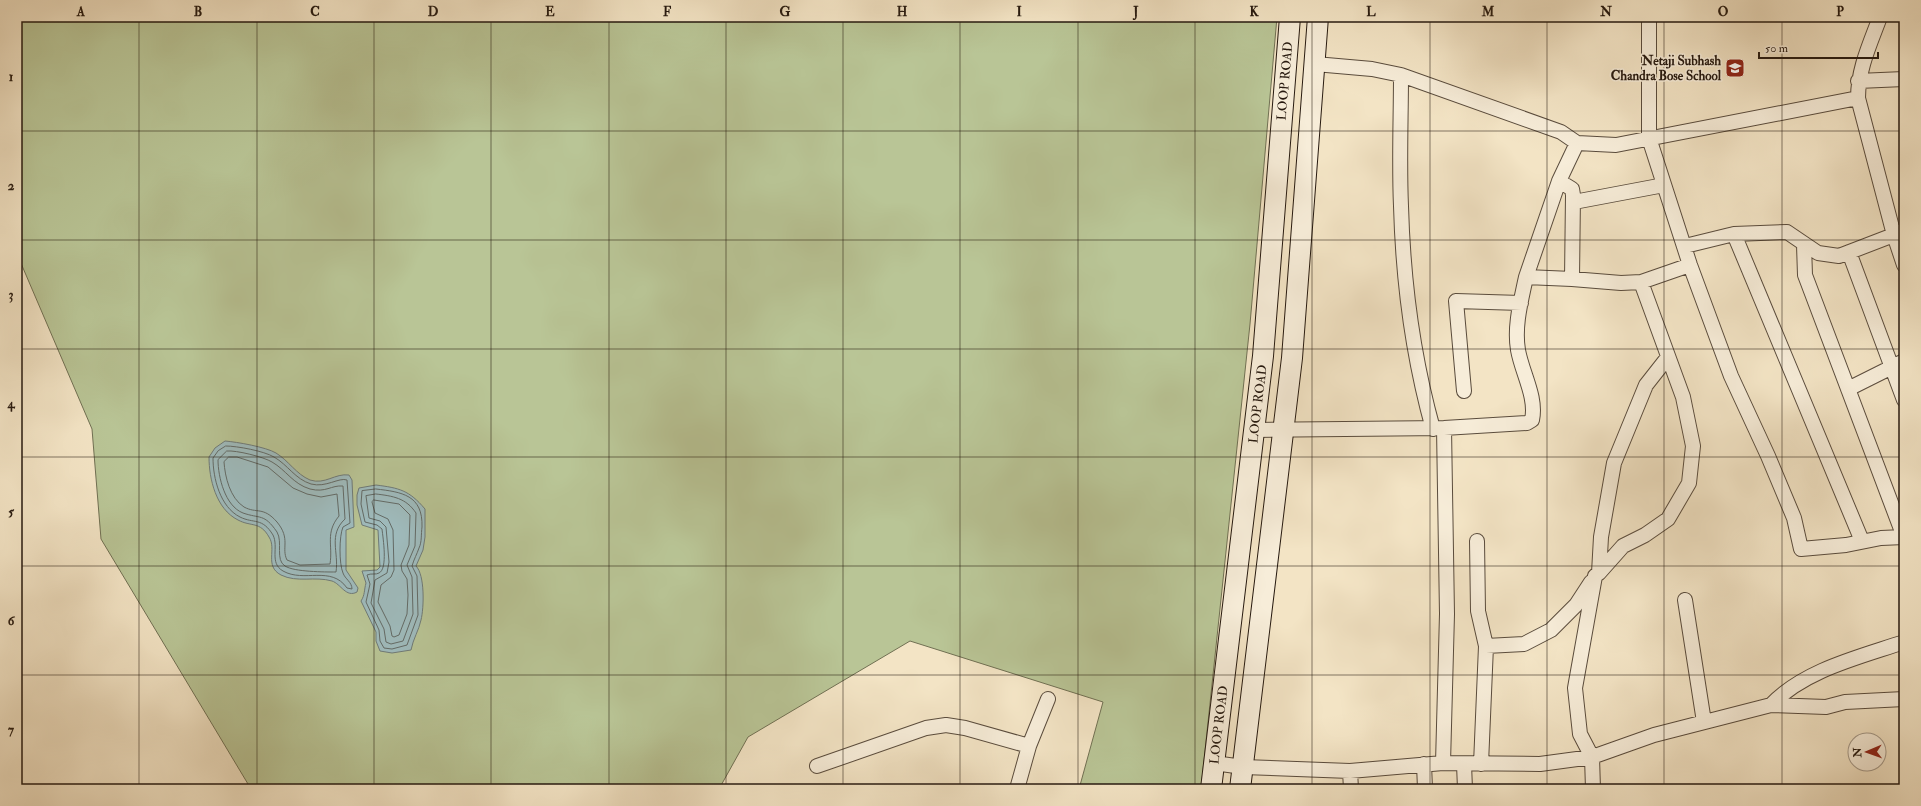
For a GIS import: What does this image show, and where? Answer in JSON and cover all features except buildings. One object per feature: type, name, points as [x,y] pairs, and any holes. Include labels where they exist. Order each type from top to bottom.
[{"type":"main road","name":"LOOP ROAD","points":[[1211,789],[1263,356],[1290,17]]},
{"type":"main road","points":[[1240,789],[1292,358],[1318,17]]},
{"type":"street","points":[[1649,17],[1649,138],[1690,265],[1732,376],[1794,518],[1801,549],[1862,542],[1881,538],[1904,537],[1805,274],[1804,245]]},
{"type":"street","points":[[1880,17],[1858,81],[1858,98],[1899,233],[1904,265]]},
{"type":"street","points":[[1315,64],[1372,69],[1401,75],[1561,132],[1577,144],[1616,145],[1858,98]]},
{"type":"street","points":[[1401,75],[1401,205],[1404,260],[1421,385],[1439,428],[1447,614],[1443,763]]},
{"type":"street","points":[[1858,81],[1904,79]]},
{"type":"street","points":[[1254,430],[1439,428],[1527,423],[1532,420],[1533,413],[1529,391],[1518,351],[1517,325],[1526,277],[1559,181],[1577,144]]},
{"type":"street","points":[[1559,181],[1572,189],[1574,202],[1572,279]]},
{"type":"street","points":[[1574,202],[1664,185]]},
{"type":"street","points":[[1685,246],[1734,234],[1787,232],[1804,245],[1818,253],[1840,256],[1899,233]]},
{"type":"street","points":[[1734,234],[1862,542]]},
{"type":"street","points":[[1849,252],[1898,364],[1904,400]]},
{"type":"street","points":[[1526,277],[1621,283],[1641,282],[1690,265]]},
{"type":"street","points":[[1486,646],[1524,644],[1551,630],[1576,605],[1597,574],[1623,546],[1645,535],[1668,519],[1689,483],[1693,446],[1683,397],[1641,282]]},
{"type":"street","points":[[1464,391],[1456,301],[1521,303]]},
{"type":"street","points":[[1593,789],[1592,757],[1580,734],[1575,688],[1597,574],[1601,537],[1614,463],[1646,384],[1668,357]]},
{"type":"street","points":[[1848,389],[1898,364]]},
{"type":"street","points":[[1477,541],[1478,611],[1486,646],[1481,764]]},
{"type":"street","points":[[1685,600],[1704,722]]},
{"type":"street","points":[[1771,705],[1781,694],[1828,668],[1904,642]]},
{"type":"street","points":[[1017,789],[1029,746],[1048,699]]},
{"type":"street","points":[[1214,762],[1243,767],[1350,771],[1443,763],[1540,764],[1592,757],[1654,735],[1771,705],[1826,707],[1845,702],[1904,699]]},
{"type":"street","points":[[817,766],[926,728],[946,725],[965,728],[1029,746]]},
{"type":"street","points":[[1424,764],[1425,789]]},
{"type":"street","points":[[1464,764],[1465,789]]},
{"type":"street","points":[[1350,771],[1351,789]]},
{"type":"green space","points":[[17,17],[1277,17],[1250,324],[1201,789],[1079,789],[1103,702],[910,641],[748,737],[719,789],[251,789],[101,539],[92,429],[17,254]]},
{"type":"water","points":[[225,441],[251,445],[276,453],[310,480],[320,481],[349,475],[352,480],[354,527],[346,530],[346,570],[358,588],[357,592],[347,592],[332,581],[319,579],[293,579],[281,575],[276,571],[272,562],[271,542],[266,532],[259,526],[243,522],[230,515],[224,509],[215,493],[210,475],[209,457],[215,448]]},
{"type":"water","points":[[376,485],[391,487],[403,491],[414,498],[425,509],[425,537],[423,550],[416,566],[419,570],[422,584],[423,608],[421,620],[411,650],[392,653],[380,651],[376,641],[376,632],[361,601],[364,595],[366,583],[362,571],[377,570],[380,567],[378,530],[362,525],[357,505],[357,495],[359,488]]},
{"type":"place","name":"Netaji Subhash Chandra Bose School","points":[[1735,68]]}]
